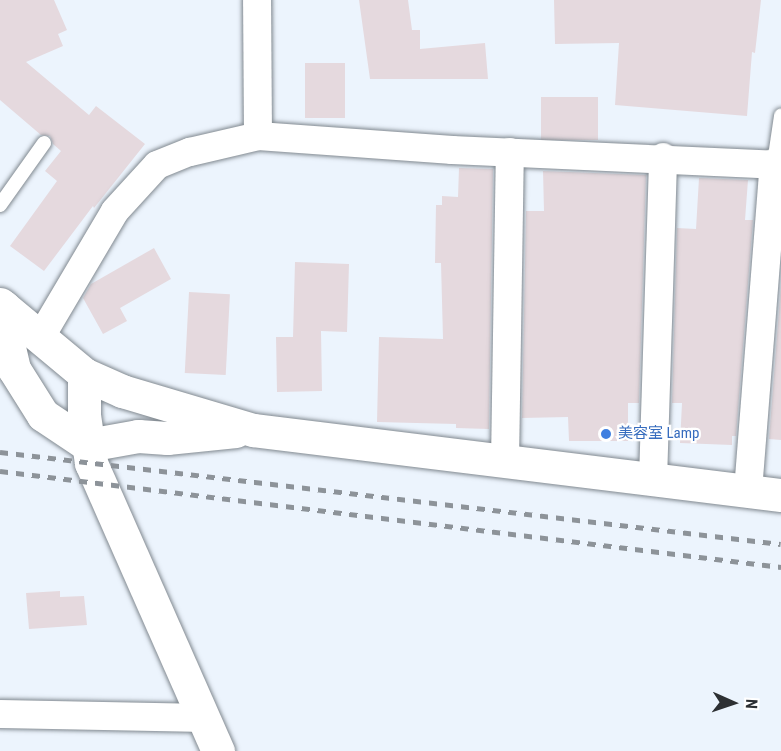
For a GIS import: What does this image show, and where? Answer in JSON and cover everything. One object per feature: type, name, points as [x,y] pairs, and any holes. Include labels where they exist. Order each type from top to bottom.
[{"type":"street","points":[[257,0],[258,136]]},
{"type":"street","points":[[40,338],[115,211],[157,165],[190,152],[258,136],[510,152],[778,164],[748,491]]},
{"type":"street","points":[[505,462],[510,152]]},
{"type":"street","points":[[653,480],[663,158]]},
{"type":"street","points":[[2,305],[84,374],[122,391],[253,429],[781,495]]},
{"type":"street","points":[[2,305],[14,369],[43,415],[88,446],[138,436],[167,438],[253,429]]},
{"type":"street","points":[[84,374],[84,415],[90,463],[218,751]]},
{"type":"street","points":[[0,714],[205,718]]},
{"type":"lane","points":[[778,164],[781,116]]},
{"type":"lane","points":[[0,205],[44,143]]},
{"type":"building","points":[[0,0],[54,0],[67,30],[58,34],[63,46],[26,62],[89,115],[96,106],[145,144],[94,208],[93,206],[44,271],[10,246],[57,181],[45,171],[61,151],[53,144],[50,136],[41,135],[0,100]]},
{"type":"building","points":[[359,0],[408,0],[412,30],[420,30],[420,49],[485,43],[488,79],[370,79]]},
{"type":"building","points":[[554,0],[761,0],[755,53],[752,52],[747,116],[615,105],[619,43],[555,44]]},
{"type":"building","points":[[305,63],[345,63],[345,118],[305,118]]},
{"type":"building","points":[[541,97],[598,97],[598,140],[541,140]]},
{"type":"building","points":[[459,168],[493,169],[489,429],[456,428],[456,424],[377,422],[379,337],[443,339],[441,263],[435,263],[436,205],[442,205],[442,196],[458,197]]},
{"type":"building","points":[[543,171],[646,175],[639,403],[628,403],[628,441],[569,441],[568,417],[522,418],[526,211],[544,211]]},
{"type":"building","points":[[699,178],[748,180],[745,220],[753,220],[736,436],[732,436],[732,445],[680,443],[682,403],[672,403],[677,228],[696,229]]},
{"type":"building","points":[[154,248],[171,279],[120,308],[127,321],[103,334],[83,298],[91,284]]},
{"type":"building","points":[[295,262],[349,264],[347,332],[321,331],[322,391],[277,392],[276,337],[293,337]]},
{"type":"building","points":[[781,284],[781,440],[769,439]]},
{"type":"building","points":[[189,292],[230,294],[226,375],[185,373]]},
{"type":"building","points":[[60,591],[60,597],[84,596],[87,625],[29,629],[26,593]]},
{"type":"railway","points":[[0,452],[781,544]]},
{"type":"railway","points":[[0,471],[781,567]]},
{"type":"place","name":"美容室 Lamp","points":[[606,434]]}]
